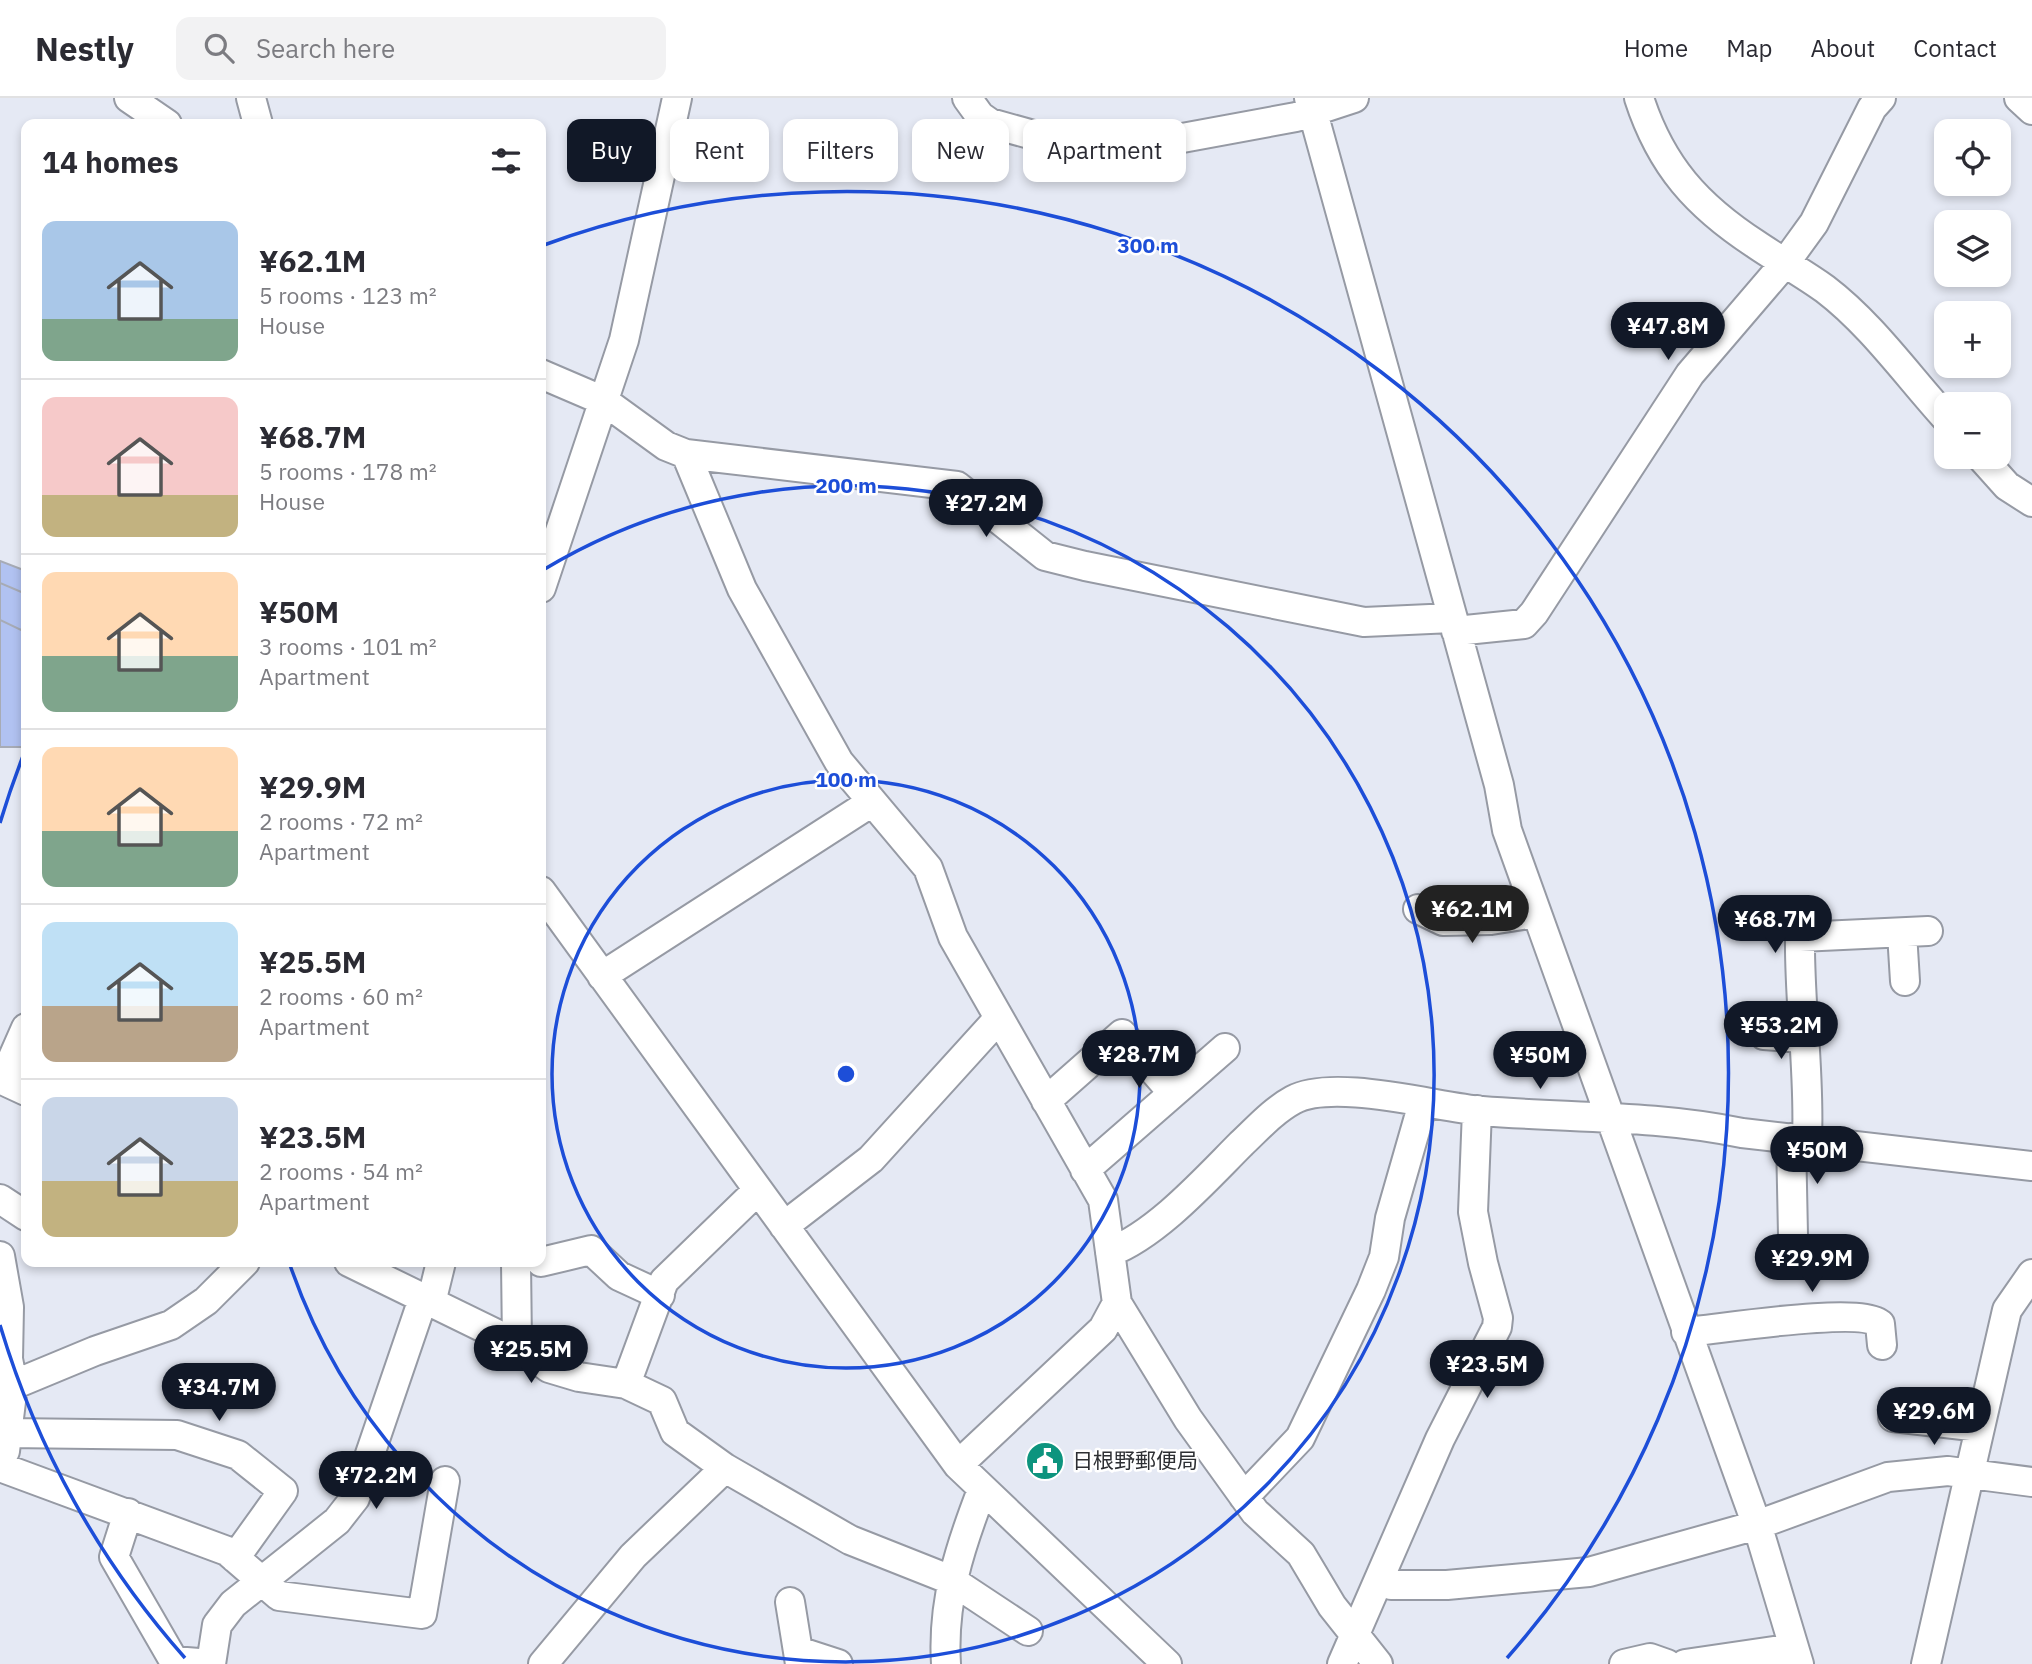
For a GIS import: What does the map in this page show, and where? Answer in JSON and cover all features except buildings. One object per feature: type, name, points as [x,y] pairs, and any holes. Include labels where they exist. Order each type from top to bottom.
[{"type":"street","points":[[129,98],[160,119]]},
{"type":"street","points":[[251,98],[257,119]]},
{"type":"street","points":[[546,573],[624,340],[677,98]]},
{"type":"street","points":[[967,98],[980,116],[990,123],[1044,138],[1079,157],[1311,105],[1354,98]]},
{"type":"street","points":[[1639,98],[1660,151],[1678,177],[1705,207],[1824,289],[1856,317],[1934,405]]},
{"type":"street","points":[[546,376],[604,401],[666,446],[686,454],[957,486],[1045,556],[1364,622],[1524,624],[1534,613],[1690,374],[1785,264],[1814,223],[1872,108],[1881,98]]},
{"type":"street","points":[[2019,98],[2032,110]]},
{"type":"street","points":[[1311,105],[1499,785],[1507,830],[1608,1118],[1757,1525],[1797,1656],[1685,1664]]},
{"type":"street","points":[[686,454],[742,589],[839,762],[928,868],[953,937],[1103,1200],[1117,1303],[1188,1419],[1244,1497],[1255,1512],[1301,1555],[1332,1606],[1378,1664]]},
{"type":"street","points":[[1992,469],[2007,486],[2032,502]]},
{"type":"street","points":[[603,976],[872,802]]},
{"type":"street","points":[[546,898],[958,1465],[1167,1664]]},
{"type":"street","points":[[1418,909],[1443,920],[1491,920],[1535,913]]},
{"type":"street","points":[[1793,1235],[1799,1139],[1808,1100],[1802,1038],[1800,937],[1915,932],[1905,981]]},
{"type":"street","points":[[784,1226],[871,1159],[999,1018]]},
{"type":"street","points":[[1046,1101],[1122,1034],[1173,1094]]},
{"type":"street","points":[[1764,1035],[1802,1038]]},
{"type":"street","points":[[10,1083],[21,1045]]},
{"type":"street","points":[[1086,1170],[1225,1048]]},
{"type":"street","points":[[1110,1252],[1156,1223],[1273,1112],[1296,1098],[1353,1093],[1477,1110],[1700,1124],[1741,1133],[2032,1166]]},
{"type":"street","points":[[1244,1497],[1300,1438],[1371,1290],[1384,1257],[1390,1218],[1423,1103]]},
{"type":"street","points":[[1342,1664],[1440,1439],[1497,1327],[1498,1318],[1473,1212],[1477,1110]]},
{"type":"street","points":[[626,1384],[664,1281],[758,1189]]},
{"type":"street","points":[[0,1199],[21,1213]]},
{"type":"street","points":[[546,1259],[591,1250],[619,1276],[660,1295]]},
{"type":"street","points":[[0,1256],[9,1307],[8,1359],[13,1385],[1,1472],[128,1513],[227,1551],[279,1596],[422,1614],[445,1481]]},
{"type":"street","points":[[13,1385],[95,1351],[171,1325],[206,1301],[240,1267]]},
{"type":"street","points":[[359,1267],[517,1344],[550,1368],[579,1377],[626,1384],[662,1401],[675,1432],[725,1468],[850,1540],[951,1580],[1028,1631]]},
{"type":"street","points":[[128,1513],[114,1558],[174,1661],[211,1664],[217,1625],[233,1604],[263,1583],[337,1521],[355,1498],[439,1267]]},
{"type":"street","points":[[517,1344],[527,1267]]},
{"type":"street","points":[[1926,1664],[2007,1310],[2032,1274]]},
{"type":"street","points":[[958,1465],[1102,1329],[1117,1303]]},
{"type":"street","points":[[1686,1332],[1822,1317],[1869,1317],[1880,1324],[1882,1345]]},
{"type":"street","points":[[1893,1418],[1980,1427]]},
{"type":"street","points":[[7,1433],[177,1435],[238,1455],[283,1491],[235,1558]]},
{"type":"street","points":[[543,1664],[633,1556],[725,1468]]},
{"type":"street","points":[[1380,1580],[1391,1584],[1447,1586],[1589,1572],[1757,1525],[1888,1477],[1948,1471],[2032,1482]]},
{"type":"street","points":[[946,1664],[946,1608],[951,1580],[982,1490]]},
{"type":"street","points":[[790,1602],[799,1657],[838,1664]]},
{"type":"street","points":[[1624,1664],[1650,1658],[1667,1664]]},
{"type":"place","name":"日根野郵便局","points":[[1045,1461]]}]
